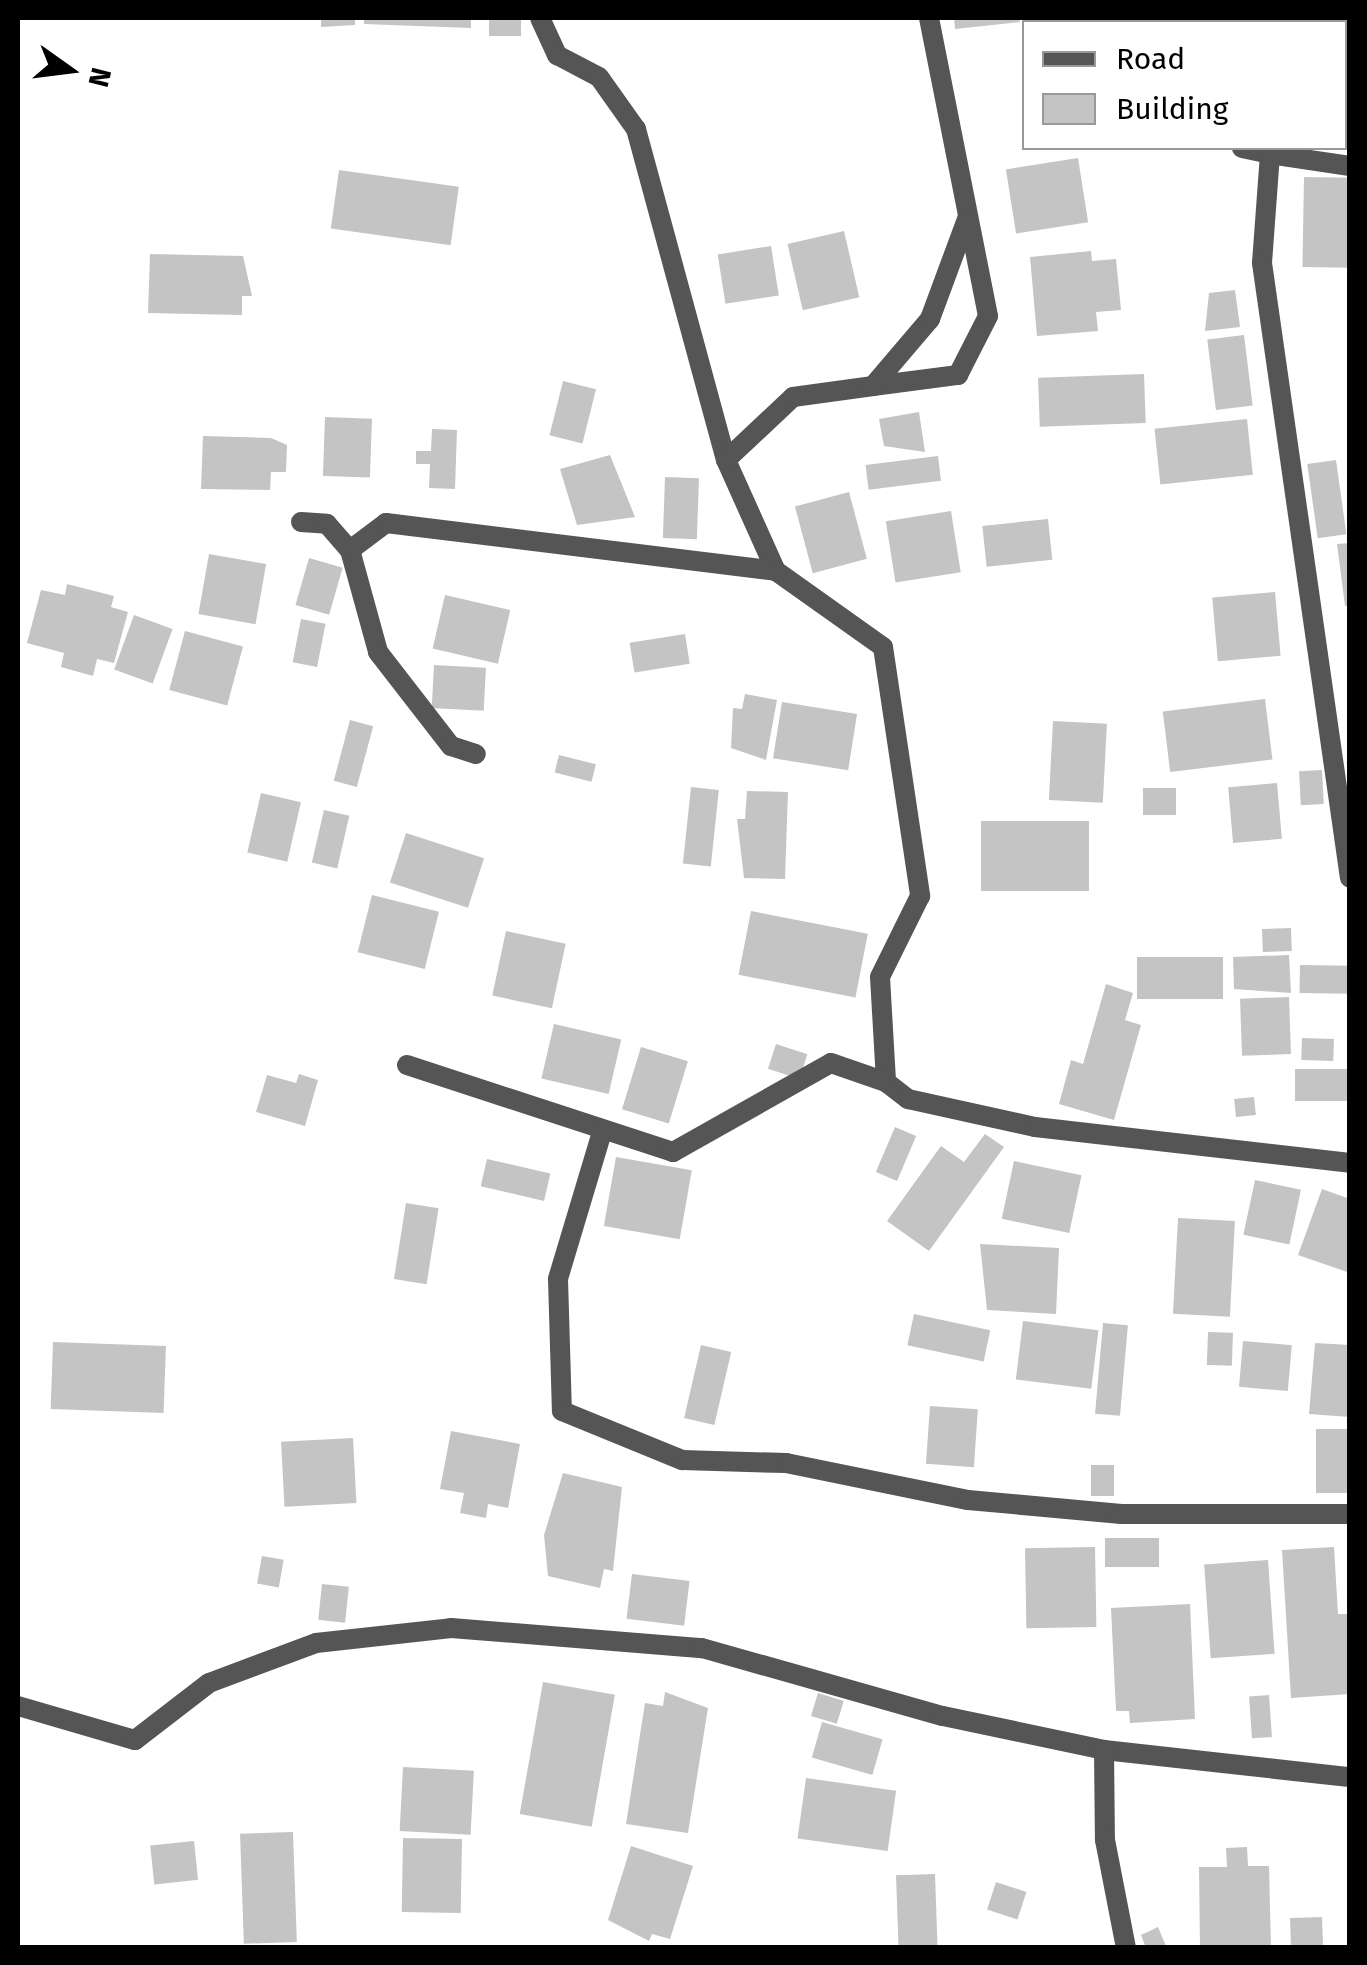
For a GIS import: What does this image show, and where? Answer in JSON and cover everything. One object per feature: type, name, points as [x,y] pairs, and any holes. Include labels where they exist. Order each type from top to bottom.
[{"type":"street","points":[[540,18],[557,55],[599,77],[636,129],[726,460],[776,570]]},
{"type":"street","points":[[726,460],[793,397],[958,374],[988,316],[929,18]]},
{"type":"street","points":[[1251,150],[1350,166]]},
{"type":"street","points":[[1270,154],[1262,263],[1277,407],[1350,878]]},
{"type":"street","points":[[873,386],[930,319],[968,216]]},
{"type":"street","points":[[300,522],[327,524],[350,550],[378,652],[451,746],[476,754]]},
{"type":"street","points":[[350,550],[386,523],[776,570],[883,647],[920,896],[880,978],[886,1082]]},
{"type":"street","points":[[407,1065],[602,1132],[673,1152],[831,1063],[886,1082],[908,1098],[1036,1127],[1350,1164]]},
{"type":"street","points":[[602,1132],[558,1279],[562,1411],[682,1460],[786,1463],[968,1500],[1121,1514],[1350,1514]]},
{"type":"street","points":[[18,1706],[134,1740],[209,1683],[316,1643],[450,1628],[702,1648],[943,1716],[1104,1750],[1350,1777]]},
{"type":"street","points":[[1104,1750],[1106,1840],[1126,1948]]},
{"type":"building","points":[[321,18],[355,18],[355,25],[321,27]]},
{"type":"building","points":[[364,18],[471,18],[471,28],[364,24]]},
{"type":"building","points":[[489,18],[521,18],[521,36],[489,36]]},
{"type":"building","points":[[954,18],[1019,18],[1020,22],[955,29]]},
{"type":"building","points":[[1337,18],[1350,18],[1350,45],[1347,20]]},
{"type":"building","points":[[1078,158],[1088,222],[1016,234],[1006,169]]},
{"type":"building","points":[[339,170],[459,187],[451,245],[331,228]]},
{"type":"building","points":[[1304,177],[1350,178],[1348,268],[1302,267]]},
{"type":"building","points":[[844,231],[859,297],[803,310],[787,244]]},
{"type":"building","points":[[771,246],[779,295],[725,304],[718,254]]},
{"type":"building","points":[[1091,251],[1092,261],[1116,259],[1121,310],[1096,312],[1098,331],[1037,336],[1030,257]]},
{"type":"building","points":[[150,254],[243,256],[252,296],[242,296],[242,315],[148,313]]},
{"type":"building","points":[[1235,290],[1240,327],[1205,331],[1209,293]]},
{"type":"building","points":[[1244,335],[1253,405],[1216,410],[1207,340]]},
{"type":"building","points":[[1144,374],[1146,423],[1040,427],[1038,378]]},
{"type":"building","points":[[563,381],[596,389],[582,444],[549,435]]},
{"type":"building","points":[[919,412],[925,452],[884,446],[879,419]]},
{"type":"building","points":[[325,417],[372,419],[370,478],[323,476]]},
{"type":"building","points":[[1247,419],[1253,475],[1160,484],[1155,429]]},
{"type":"building","points":[[432,429],[457,430],[455,489],[429,488],[430,464],[416,464],[416,451],[431,451]]},
{"type":"building","points":[[203,436],[271,438],[287,445],[286,472],[271,472],[270,490],[201,489]]},
{"type":"building","points":[[610,455],[635,517],[577,525],[560,469]]},
{"type":"building","points":[[938,456],[941,481],[869,490],[866,465]]},
{"type":"building","points":[[1336,460],[1346,534],[1318,538],[1307,464]]},
{"type":"building","points":[[665,477],[699,478],[697,539],[663,538]]},
{"type":"building","points":[[849,492],[867,559],[813,573],[795,506]]},
{"type":"building","points":[[951,511],[961,572],[896,583],[886,521]]},
{"type":"building","points":[[1048,519],[1052,560],[987,567],[982,526]]},
{"type":"building","points":[[1350,543],[1350,605],[1345,606],[1337,544]]},
{"type":"building","points":[[209,554],[266,564],[256,624],[198,614]]},
{"type":"building","points":[[309,558],[343,568],[329,615],[295,605]]},
{"type":"building","points":[[67,584],[114,596],[111,607],[128,612],[114,663],[97,659],[93,676],[61,667],[64,653],[27,643],[41,590],[65,595]]},
{"type":"building","points":[[1275,592],[1281,656],[1218,661],[1212,597]]},
{"type":"building","points":[[445,595],[510,610],[498,664],[433,649]]},
{"type":"building","points":[[134,615],[173,629],[153,684],[114,670]]},
{"type":"building","points":[[301,619],[326,624],[317,667],[293,662]]},
{"type":"building","points":[[185,631],[243,647],[227,705],[169,690]]},
{"type":"building","points":[[685,634],[690,664],[634,672],[630,643]]},
{"type":"building","points":[[434,665],[486,668],[484,711],[432,708]]},
{"type":"building","points":[[745,694],[777,700],[766,760],[731,748],[733,708],[742,709]]},
{"type":"building","points":[[1265,699],[1272,760],[1170,772],[1163,712]]},
{"type":"building","points":[[782,702],[857,714],[848,770],[773,758]]},
{"type":"building","points":[[350,720],[373,726],[357,787],[334,781]]},
{"type":"building","points":[[1053,721],[1107,724],[1103,803],[1049,800]]},
{"type":"building","points":[[559,755],[596,764],[592,782],[555,772]]},
{"type":"building","points":[[1322,770],[1324,804],[1301,805],[1299,771]]},
{"type":"building","points":[[1277,783],[1282,839],[1233,843],[1228,787]]},
{"type":"building","points":[[691,787],[719,790],[711,867],[683,864]]},
{"type":"building","points":[[1143,788],[1176,788],[1176,815],[1143,815]]},
{"type":"building","points":[[747,791],[788,792],[785,879],[744,878],[737,819],[745,819]]},
{"type":"building","points":[[261,793],[301,802],[287,862],[247,852]]},
{"type":"building","points":[[324,810],[349,816],[337,868],[312,863]]},
{"type":"building","points":[[981,821],[1089,821],[1089,891],[981,891]]},
{"type":"building","points":[[406,833],[484,858],[468,908],[390,882]]},
{"type":"building","points":[[372,895],[439,912],[425,969],[358,952]]},
{"type":"building","points":[[751,911],[868,934],[855,998],[739,975]]},
{"type":"building","points":[[1291,928],[1292,951],[1263,952],[1262,929]]},
{"type":"building","points":[[506,931],[566,944],[552,1008],[492,996]]},
{"type":"building","points":[[1289,955],[1291,993],[1234,989],[1233,957]]},
{"type":"building","points":[[1137,957],[1223,957],[1223,999],[1137,999]]},
{"type":"building","points":[[1300,965],[1350,966],[1350,994],[1300,993]]},
{"type":"building","points":[[1106,984],[1133,993],[1125,1020],[1141,1025],[1114,1120],[1059,1104],[1071,1060],[1083,1064]]},
{"type":"building","points":[[1289,997],[1291,1054],[1242,1056],[1240,999]]},
{"type":"building","points":[[554,1024],[621,1040],[609,1094],[541,1079]]},
{"type":"building","points":[[1302,1038],[1334,1039],[1333,1061],[1301,1060]]},
{"type":"building","points":[[776,1044],[807,1054],[799,1079],[768,1069]]},
{"type":"building","points":[[641,1047],[688,1061],[669,1123],[622,1109]]},
{"type":"building","points":[[1295,1069],[1350,1069],[1350,1101],[1295,1101]]},
{"type":"building","points":[[299,1074],[318,1080],[305,1126],[256,1112],[267,1075],[296,1083]]},
{"type":"building","points":[[1254,1097],[1256,1115],[1236,1117],[1234,1099]]},
{"type":"building","points":[[895,1127],[916,1136],[897,1181],[876,1172]]},
{"type":"building","points":[[985,1134],[1004,1147],[929,1251],[887,1221],[941,1146],[964,1162]]},
{"type":"building","points":[[616,1157],[692,1170],[680,1239],[604,1226]]},
{"type":"building","points":[[487,1159],[550,1174],[544,1201],[481,1186]]},
{"type":"building","points":[[1014,1161],[1081,1175],[1069,1233],[1002,1219]]},
{"type":"building","points":[[1255,1180],[1301,1190],[1289,1245],[1243,1235]]},
{"type":"building","points":[[1322,1189],[1350,1199],[1350,1273],[1298,1255]]},
{"type":"building","points":[[406,1203],[439,1208],[427,1284],[394,1279]]},
{"type":"building","points":[[1178,1218],[1235,1221],[1230,1317],[1173,1314]]},
{"type":"building","points":[[980,1244],[1059,1248],[1056,1314],[987,1310]]},
{"type":"building","points":[[914,1314],[990,1330],[984,1362],[907,1345]]},
{"type":"building","points":[[1023,1321],[1098,1330],[1091,1389],[1016,1380]]},
{"type":"building","points":[[1103,1323],[1128,1325],[1120,1416],[1095,1414]]},
{"type":"building","points":[[1208,1332],[1233,1333],[1232,1366],[1207,1365]]},
{"type":"building","points":[[1243,1341],[1292,1345],[1288,1391],[1239,1387]]},
{"type":"building","points":[[53,1342],[166,1346],[164,1413],[51,1409]]},
{"type":"building","points":[[1315,1343],[1350,1345],[1350,1417],[1309,1414]]},
{"type":"building","points":[[701,1345],[731,1352],[714,1425],[684,1418]]},
{"type":"building","points":[[930,1406],[978,1409],[974,1467],[926,1464]]},
{"type":"building","points":[[1316,1429],[1350,1429],[1350,1493],[1316,1493]]},
{"type":"building","points":[[451,1431],[520,1444],[508,1508],[488,1504],[486,1518],[460,1513],[464,1493],[440,1489]]},
{"type":"building","points":[[353,1438],[356,1503],[285,1507],[281,1442]]},
{"type":"building","points":[[1091,1465],[1114,1465],[1114,1496],[1091,1496]]},
{"type":"building","points":[[563,1473],[622,1487],[613,1571],[604,1569],[600,1588],[548,1576],[544,1535]]},
{"type":"building","points":[[1105,1538],[1159,1538],[1159,1567],[1105,1567]]},
{"type":"building","points":[[1095,1547],[1096,1627],[1026,1628],[1025,1548]]},
{"type":"building","points":[[1334,1547],[1338,1614],[1350,1614],[1350,1694],[1291,1698],[1282,1550]]},
{"type":"building","points":[[262,1556],[284,1560],[279,1587],[257,1584]]},
{"type":"building","points":[[1268,1560],[1275,1654],[1211,1658],[1204,1564]]},
{"type":"building","points":[[632,1574],[690,1581],[684,1626],[627,1619]]},
{"type":"building","points":[[322,1584],[349,1587],[345,1623],[318,1620]]},
{"type":"building","points":[[1190,1604],[1195,1719],[1130,1723],[1129,1711],[1116,1711],[1111,1608]]},
{"type":"building","points":[[543,1682],[615,1695],[592,1827],[520,1814]]},
{"type":"building","points":[[665,1692],[708,1708],[688,1833],[626,1824],[645,1703],[663,1706]]},
{"type":"building","points":[[818,1693],[844,1701],[837,1724],[811,1716]]},
{"type":"building","points":[[1269,1695],[1272,1737],[1252,1738],[1249,1696]]},
{"type":"building","points":[[822,1722],[883,1739],[872,1775],[812,1758]]},
{"type":"building","points":[[403,1767],[474,1771],[471,1835],[400,1831]]},
{"type":"building","points":[[806,1778],[896,1791],[888,1851],[798,1838]]},
{"type":"building","points":[[293,1832],[297,1942],[244,1944],[240,1834]]},
{"type":"building","points":[[403,1838],[462,1839],[461,1913],[402,1912]]},
{"type":"building","points":[[194,1841],[198,1880],[154,1884],[150,1846]]},
{"type":"building","points":[[631,1846],[693,1866],[670,1939],[652,1934],[649,1941],[608,1920]]},
{"type":"building","points":[[1247,1847],[1248,1866],[1269,1866],[1271,1948],[1200,1948],[1199,1867],[1227,1867],[1226,1848]]},
{"type":"building","points":[[935,1874],[938,1948],[899,1948],[896,1875]]},
{"type":"building","points":[[996,1882],[1026,1892],[1017,1919],[987,1910]]},
{"type":"building","points":[[1322,1917],[1323,1948],[1291,1948],[1290,1918]]},
{"type":"building","points":[[1158,1927],[1166,1946],[1146,1948],[1141,1935]]}]
